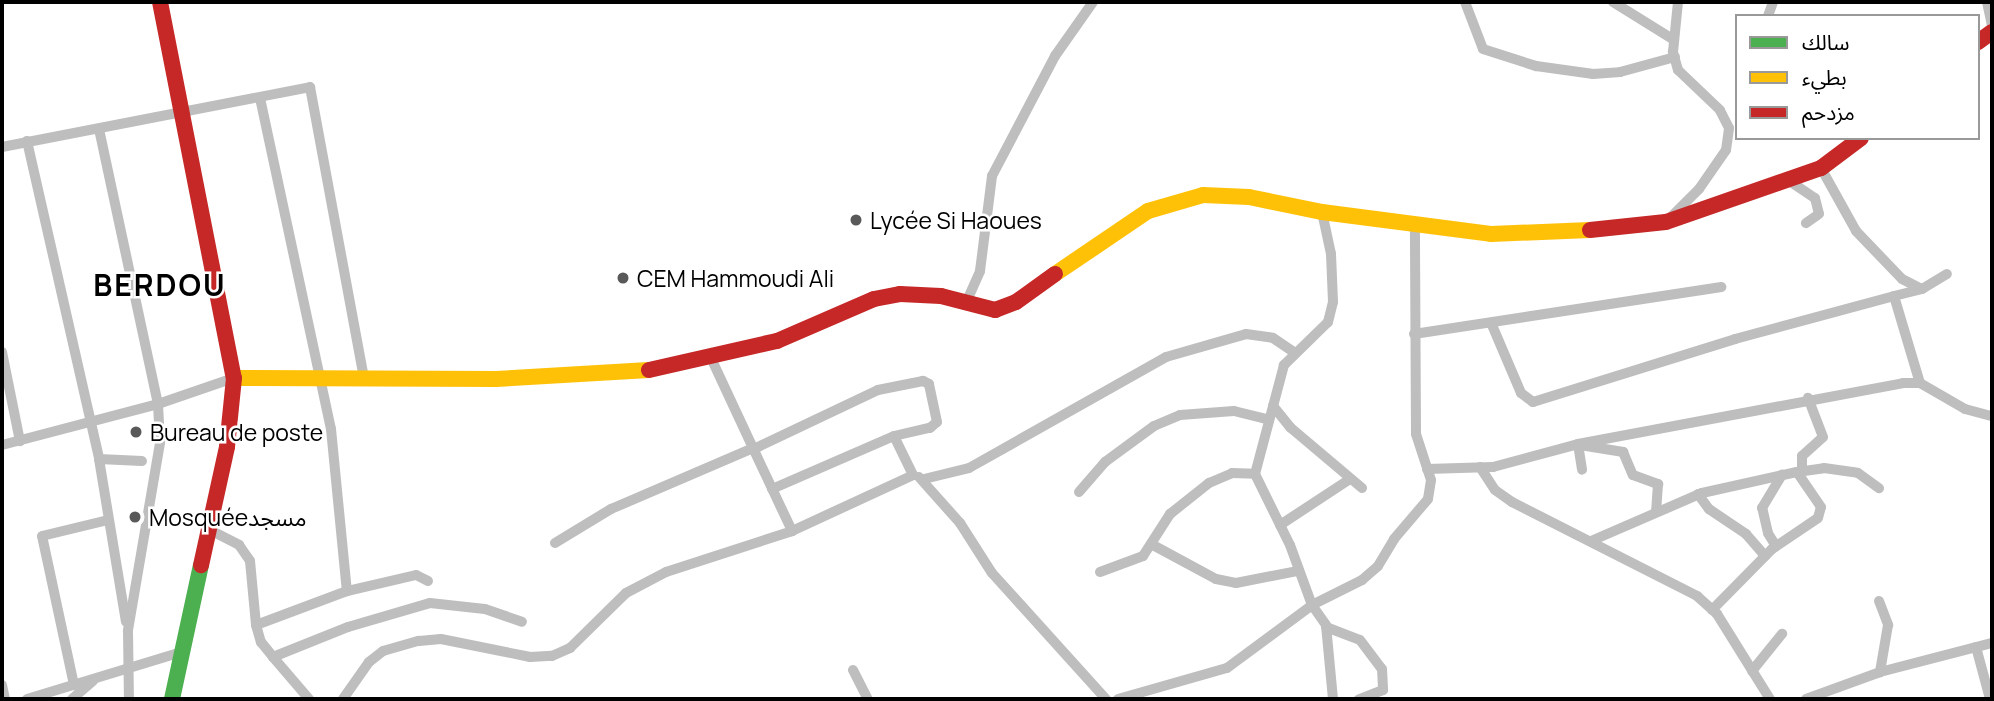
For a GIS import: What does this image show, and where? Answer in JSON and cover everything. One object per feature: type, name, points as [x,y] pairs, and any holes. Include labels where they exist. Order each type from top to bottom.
[{"type":"main road","points":[[160,2],[234,378],[227,447],[185,650],[172,699]]},
{"type":"main road","points":[[234,378],[364,379],[612,374],[711,358],[777,341],[874,299],[918,294],[996,310],[1016,302],[1107,234],[1169,202],[1203,195],[1249,197],[1322,212],[1491,234],[1568,233],[1666,222],[1785,178],[1821,168],[1858,140]]},
{"type":"street","points":[[965,305],[980,271],[992,176],[1055,56],[1093,2]]},
{"type":"street","points":[[1465,2],[1483,49],[1536,66],[1606,73],[1675,57]]},
{"type":"street","points":[[1613,2],[1674,40]]},
{"type":"street","points":[[1666,222],[1699,189],[1726,150],[1733,125],[1678,70],[1674,40],[1678,2]]},
{"type":"street","points":[[1987,2],[1992,25]]},
{"type":"street","points":[[2,147],[182,115],[310,87],[364,379]]},
{"type":"street","points":[[260,98],[299,295],[322,377],[331,429],[346,592]]},
{"type":"street","points":[[99,129],[158,404],[160,443],[128,631],[126,668],[129,699]]},
{"type":"street","points":[[27,141],[99,459],[128,631]]},
{"type":"street","points":[[1821,168],[1856,231],[1880,260],[1922,289]]},
{"type":"street","points":[[1785,178],[1815,198],[1819,214],[1806,223]]},
{"type":"street","points":[[1322,212],[1333,302],[1328,322],[1294,352],[1284,365],[1255,474],[1280,525],[1311,605],[1326,627],[1333,699]]},
{"type":"street","points":[[1118,699],[1227,668],[1311,605],[1378,566],[1394,539],[1428,499],[1427,470],[1416,434],[1415,224]]},
{"type":"street","points":[[1492,325],[1521,394],[1533,402],[1735,339],[1922,289],[1947,274]]},
{"type":"street","points":[[1414,334],[1492,325],[1721,287]]},
{"type":"street","points":[[1894,296],[1920,383]]},
{"type":"street","points":[[343,699],[369,662],[383,651],[419,641],[441,639],[503,653],[552,656],[570,648],[626,593],[666,572],[792,531],[919,477],[969,468],[1178,353],[1247,334],[1273,338],[1294,352]]},
{"type":"street","points":[[2,352],[20,441]]},
{"type":"street","points":[[711,358],[792,531]]},
{"type":"street","points":[[2,445],[158,404],[234,378]]},
{"type":"street","points":[[555,543],[611,509],[753,449],[878,390],[927,381],[937,422],[930,428],[894,436],[772,489]]},
{"type":"street","points":[[1427,470],[1480,467],[1577,444],[1808,398],[1920,383],[1965,409],[1992,416]]},
{"type":"street","points":[[1713,610],[1776,545],[1818,518],[1821,507],[1800,472],[1802,456],[1822,437],[1808,398]]},
{"type":"street","points":[[1273,406],[1291,428],[1362,488]]},
{"type":"street","points":[[1079,492],[1105,462],[1154,426],[1180,415],[1234,411],[1269,420]]},
{"type":"street","points":[[894,436],[919,477],[960,523],[992,573],[1106,699]]},
{"type":"street","points":[[1577,444],[1582,470]]},
{"type":"street","points":[[1577,444],[1623,452],[1633,475],[1658,484],[1656,510]]},
{"type":"street","points":[[99,459],[142,461]]},
{"type":"street","points":[[1480,467],[1495,491],[1512,502],[1667,579],[1713,610],[1770,699]]},
{"type":"street","points":[[1591,541],[1656,510],[1698,495],[1782,475],[1824,468],[1858,473],[1879,488]]},
{"type":"street","points":[[1100,572],[1143,556],[1170,514],[1209,483],[1232,474],[1255,474]]},
{"type":"street","points":[[1776,545],[1768,533],[1762,508],[1782,475]]},
{"type":"street","points":[[1280,525],[1350,479]]},
{"type":"street","points":[[1698,495],[1709,509],[1730,520],[1765,556]]},
{"type":"street","points":[[74,685],[42,536],[108,520]]},
{"type":"street","points":[[210,530],[239,545],[250,561],[256,625],[261,642],[309,699]]},
{"type":"street","points":[[1151,544],[1216,579],[1236,583],[1297,570]]},
{"type":"street","points":[[256,625],[346,592],[416,575],[428,581]]},
{"type":"street","points":[[1879,601],[1888,625],[1880,671]]},
{"type":"street","points":[[273,657],[348,627],[430,603],[485,610],[522,622]]},
{"type":"street","points":[[1326,627],[1360,640],[1376,656],[1386,694],[1359,699]]},
{"type":"street","points":[[1752,671],[1782,634]]},
{"type":"street","points":[[1806,699],[1880,671],[1992,643]]},
{"type":"street","points":[[1976,647],[1990,699]]},
{"type":"street","points":[[27,699],[185,650]]},
{"type":"street","points":[[853,670],[868,699]]},
{"type":"street","points":[[72,699],[98,677]]},
{"type":"street","points":[[2,685],[5,699]]},
{"type":"traffic: fast","points":[[172,699],[201,565]]},
{"type":"traffic: slow","points":[[1055,274],[1148,211],[1203,195],[1249,197],[1322,212],[1491,234],[1590,230]]},
{"type":"traffic: slow","points":[[234,378],[496,379],[649,370]]},
{"type":"traffic: jam","points":[[160,2],[234,378],[227,447],[201,565]]},
{"type":"traffic: jam","points":[[1980,41],[1992,32]]},
{"type":"traffic: jam","points":[[1590,230],[1666,222],[1821,168],[1858,140]]},
{"type":"traffic: jam","points":[[649,370],[777,341],[874,299],[900,294],[941,296],[995,310],[1016,302],[1055,274]]},
{"type":"place","name":"Lycée Si Haoues","points":[[856,220]]},
{"type":"place","name":"CEM Hammoudi Ali","points":[[623,278]]},
{"type":"place","name":"Bureau de poste","points":[[136,432]]},
{"type":"place","name":"Mosquéeمسجد","points":[[135,517]]},
{"type":"district","name":"BERDOU","points":[[160,285]]}]
